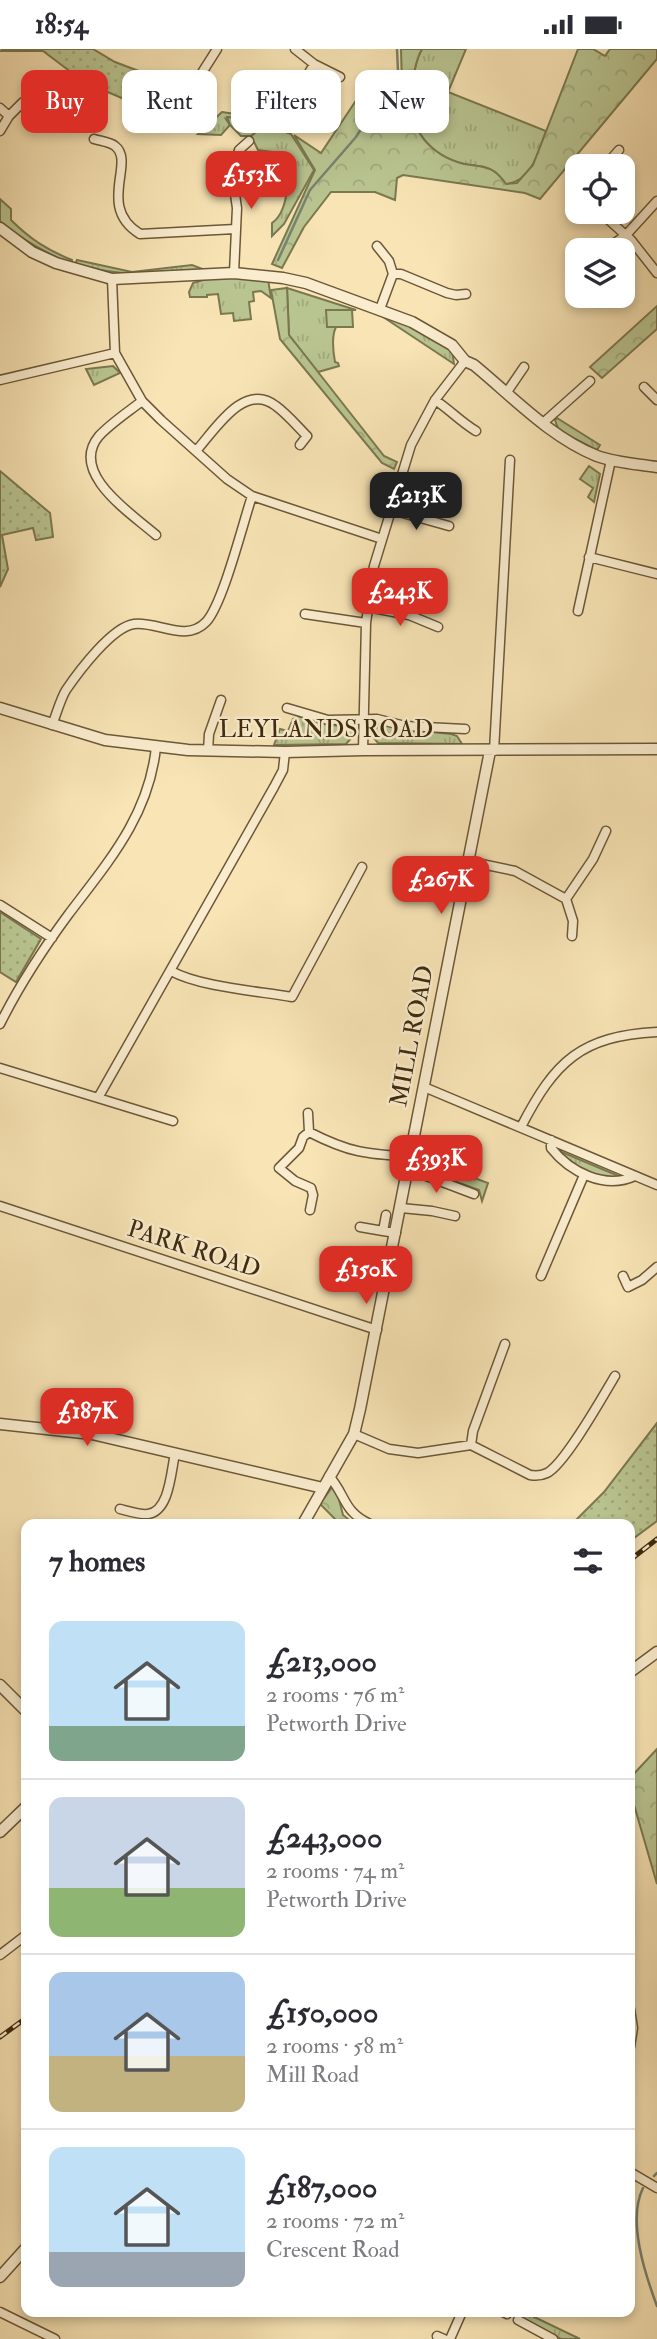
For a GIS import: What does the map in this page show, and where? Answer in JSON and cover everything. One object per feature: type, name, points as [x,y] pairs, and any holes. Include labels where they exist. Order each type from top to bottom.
[{"type":"street","points":[[204,70],[217,49]]},
{"type":"street","points":[[295,49],[326,70]]},
{"type":"street","points":[[311,70],[314,64]]},
{"type":"street","points":[[0,131],[9,116],[21,104]]},
{"type":"street","points":[[0,108],[9,116]]},
{"type":"street","points":[[94,139],[115,146],[121,155],[118,211],[127,226],[140,234],[235,229]]},
{"type":"street","points":[[234,273],[236,208],[232,174],[239,150],[249,141]]},
{"type":"street","points":[[616,154],[619,150]]},
{"type":"street","points":[[232,174],[284,184]]},
{"type":"street","points":[[622,238],[657,201]]},
{"type":"street","points":[[614,224],[657,273]]},
{"type":"street","points":[[0,228],[32,252],[69,267],[112,279],[234,273],[283,278],[306,283],[380,309],[412,322],[452,345],[465,361],[474,365],[564,439],[597,456],[657,467]]},
{"type":"street","points":[[377,246],[389,261],[393,274],[380,309]]},
{"type":"street","points":[[393,274],[401,274],[456,295],[466,294]]},
{"type":"street","points":[[112,279],[115,353],[142,401],[227,479],[252,496],[382,539]]},
{"type":"street","points":[[0,380],[115,353]]},
{"type":"street","points":[[363,750],[366,623],[374,566],[411,445],[435,400],[465,361]]},
{"type":"street","points":[[507,392],[524,367]]},
{"type":"street","points":[[543,423],[590,381]]},
{"type":"street","points":[[644,387],[657,400]]},
{"type":"street","points":[[196,451],[239,403],[255,398],[275,404],[307,436],[300,445]]},
{"type":"street","points":[[435,400],[476,431]]},
{"type":"street","points":[[142,401],[100,435],[91,455],[93,471],[100,486],[156,535]]},
{"type":"street","points":[[492,751],[510,460]]},
{"type":"street","points":[[578,611],[611,460]]},
{"type":"street","points":[[52,725],[65,691],[109,637],[122,627],[137,624],[177,631],[191,630],[205,624],[217,605],[252,496]]},
{"type":"street","points":[[392,510],[449,526]]},
{"type":"street","points":[[589,557],[657,573]]},
{"type":"street","points":[[368,607],[409,615],[438,627]]},
{"type":"street","points":[[305,614],[366,623]]},
{"type":"street","points":[[208,751],[209,734],[221,700]]},
{"type":"street","name":"LEYLANDS ROAD","points":[[0,708],[106,740],[208,751],[657,749]]},
{"type":"street","points":[[287,708],[328,720],[377,719],[405,726],[465,729]]},
{"type":"street","points":[[0,1024],[52,938],[95,882],[134,822],[149,790],[156,747]]},
{"type":"street","name":"MILL ROAD","points":[[306,1519],[354,1434],[377,1330],[467,860],[492,751]]},
{"type":"street","points":[[98,1098],[284,770],[285,752]]},
{"type":"street","points":[[566,899],[593,859],[606,831]]},
{"type":"street","points":[[467,860],[515,870],[566,899],[573,921],[572,936]]},
{"type":"street","points":[[171,971],[180,976],[292,997],[362,867]]},
{"type":"street","points":[[0,905],[52,938]]},
{"type":"street","points":[[521,1127],[552,1075],[575,1053],[603,1040],[634,1033],[657,1032]]},
{"type":"street","points":[[0,1068],[173,1121]]},
{"type":"street","points":[[424,1087],[657,1185]]},
{"type":"street","points":[[308,1113],[309,1132]]},
{"type":"street","points":[[309,1132],[336,1147],[358,1153],[411,1157]]},
{"type":"street","points":[[309,1132],[303,1137],[299,1148],[274,1167],[311,1188],[313,1195],[310,1210]]},
{"type":"street","points":[[551,1140],[551,1148],[559,1158],[584,1175],[612,1181],[635,1176]]},
{"type":"street","points":[[408,1169],[474,1194]]},
{"type":"street","points":[[541,1276],[584,1175]]},
{"type":"street","name":"PARK ROAD","points":[[0,1206],[377,1330]]},
{"type":"street","points":[[401,1208],[455,1216]]},
{"type":"street","points":[[383,1230],[386,1215]]},
{"type":"street","points":[[360,1227],[396,1233]]},
{"type":"street","points":[[623,1276],[628,1287],[642,1280],[657,1267]]},
{"type":"street","points":[[471,1445],[473,1431],[505,1344]]},
{"type":"street","points":[[354,1434],[389,1449],[418,1453],[471,1445],[530,1475],[547,1473],[581,1432],[615,1376]]},
{"type":"street","points":[[0,1423],[92,1434],[323,1488]]},
{"type":"street","points":[[120,1509],[147,1514],[156,1511],[165,1498],[175,1454]]},
{"type":"street","points":[[329,1476],[339,1487],[352,1513],[362,1519]]},
{"type":"street","points":[[635,1668],[657,1652]]},
{"type":"street","points":[[0,1685],[21,1706]]},
{"type":"street","points":[[0,1832],[21,1812]]},
{"type":"street","points":[[0,1955],[21,1939]]},
{"type":"street","points":[[635,2175],[654,2186]]},
{"type":"street","points":[[0,2277],[21,2254]]},
{"type":"street","points":[[0,2312],[55,2339]]},
{"type":"street","points":[[450,2339],[460,2317]]},
{"type":"street","points":[[518,2320],[553,2339]]},
{"type":"green space","points":[[93,49],[136,70],[122,70],[122,98],[108,92],[108,70],[68,70],[43,51],[1,51]]},
{"type":"green space","points":[[401,49],[422,49],[414,70],[402,70]]},
{"type":"green space","points":[[422,49],[466,49],[449,90],[449,70],[414,70]]},
{"type":"green space","points":[[578,49],[593,49],[605,56],[610,49],[657,49],[657,59],[578,154],[565,154],[565,169],[540,199],[525,193],[403,175],[397,178],[395,200],[375,192],[331,192],[304,227],[282,268],[272,264],[315,170],[294,135],[321,153],[334,133],[341,133],[341,123],[355,102],[355,133],[419,133],[442,155],[464,164],[491,170],[506,184],[517,183],[533,165]]},
{"type":"green space","points":[[449,92],[546,131],[537,157],[528,172],[515,182],[506,184],[491,170],[452,160],[424,140],[419,133],[449,133]]},
{"type":"green space","points":[[222,112],[231,113],[231,121],[226,119],[230,125],[221,135],[198,134],[217,133],[217,117]]},
{"type":"green space","points":[[238,133],[255,133],[251,136],[241,136]]},
{"type":"green space","points":[[255,133],[291,134],[314,170],[284,224],[272,236],[272,223],[281,211],[286,195],[287,162],[272,152],[258,150],[251,136]]},
{"type":"green space","points":[[0,199],[11,209],[11,220],[18,227],[39,243],[72,260],[71,264],[34,245],[0,221]]},
{"type":"green space","points":[[77,260],[132,272],[192,265],[205,270],[155,274],[124,273],[75,264]]},
{"type":"green space","points":[[213,277],[268,279],[271,298],[261,291],[253,292],[254,301],[249,302],[251,319],[234,321],[233,313],[221,314],[218,294],[190,297],[193,283]]},
{"type":"green space","points":[[287,288],[356,310],[327,310],[327,327],[336,327],[333,349],[335,362],[339,366],[318,372],[289,335]]},
{"type":"green space","points":[[287,288],[289,335],[384,456],[397,462],[394,469],[382,463],[280,339],[271,290]]},
{"type":"green space","points":[[657,306],[657,329],[602,378],[590,367]]},
{"type":"green space","points":[[368,307],[417,328],[452,350],[454,364]]},
{"type":"green space","points":[[326,310],[352,310],[353,327],[327,327]]},
{"type":"green space","points":[[113,366],[120,373],[94,385],[86,369]]},
{"type":"green space","points":[[557,418],[600,445],[597,450],[559,431],[555,420]]},
{"type":"green space","points":[[589,466],[600,474],[594,502],[588,497],[593,488],[580,479]]},
{"type":"green space","points":[[0,471],[50,513],[53,537],[36,540],[33,528],[2,535],[8,569],[0,587]]},
{"type":"green space","points":[[299,716],[328,725],[347,726],[352,729],[354,735],[346,744],[274,745],[280,729],[288,731],[293,719]]},
{"type":"green space","points":[[378,726],[451,734],[457,736],[462,744],[378,743],[373,737],[373,731]]},
{"type":"green space","points":[[0,912],[41,939],[16,982],[0,972]]},
{"type":"green space","points":[[557,1150],[621,1177],[586,1171]]},
{"type":"green space","points":[[419,1154],[427,1157],[429,1161],[488,1183],[482,1201],[479,1190],[416,1167]]},
{"type":"green space","points":[[657,1423],[657,1521],[635,1537],[635,1519],[577,1519],[604,1492]]},
{"type":"green space","points":[[333,1486],[336,1488],[343,1515],[348,1519],[335,1519],[320,1504]]},
{"type":"green space","points":[[657,1749],[657,1884],[635,1808],[635,1773]]},
{"type":"green space","points":[[519,2317],[534,2317],[580,2339],[561,2339]]},
{"type":"waterway","points":[[278,260],[310,190],[356,137],[398,71],[397,49]]},
{"type":"waterway","points":[[654,2176],[657,2173]]},
{"type":"waterway","points":[[643,2188],[637,2215],[637,2231],[643,2263],[657,2306]]},
{"type":"railway","points":[[635,1556],[657,1539]]},
{"type":"railway","points":[[0,2037],[21,2022]]}]
